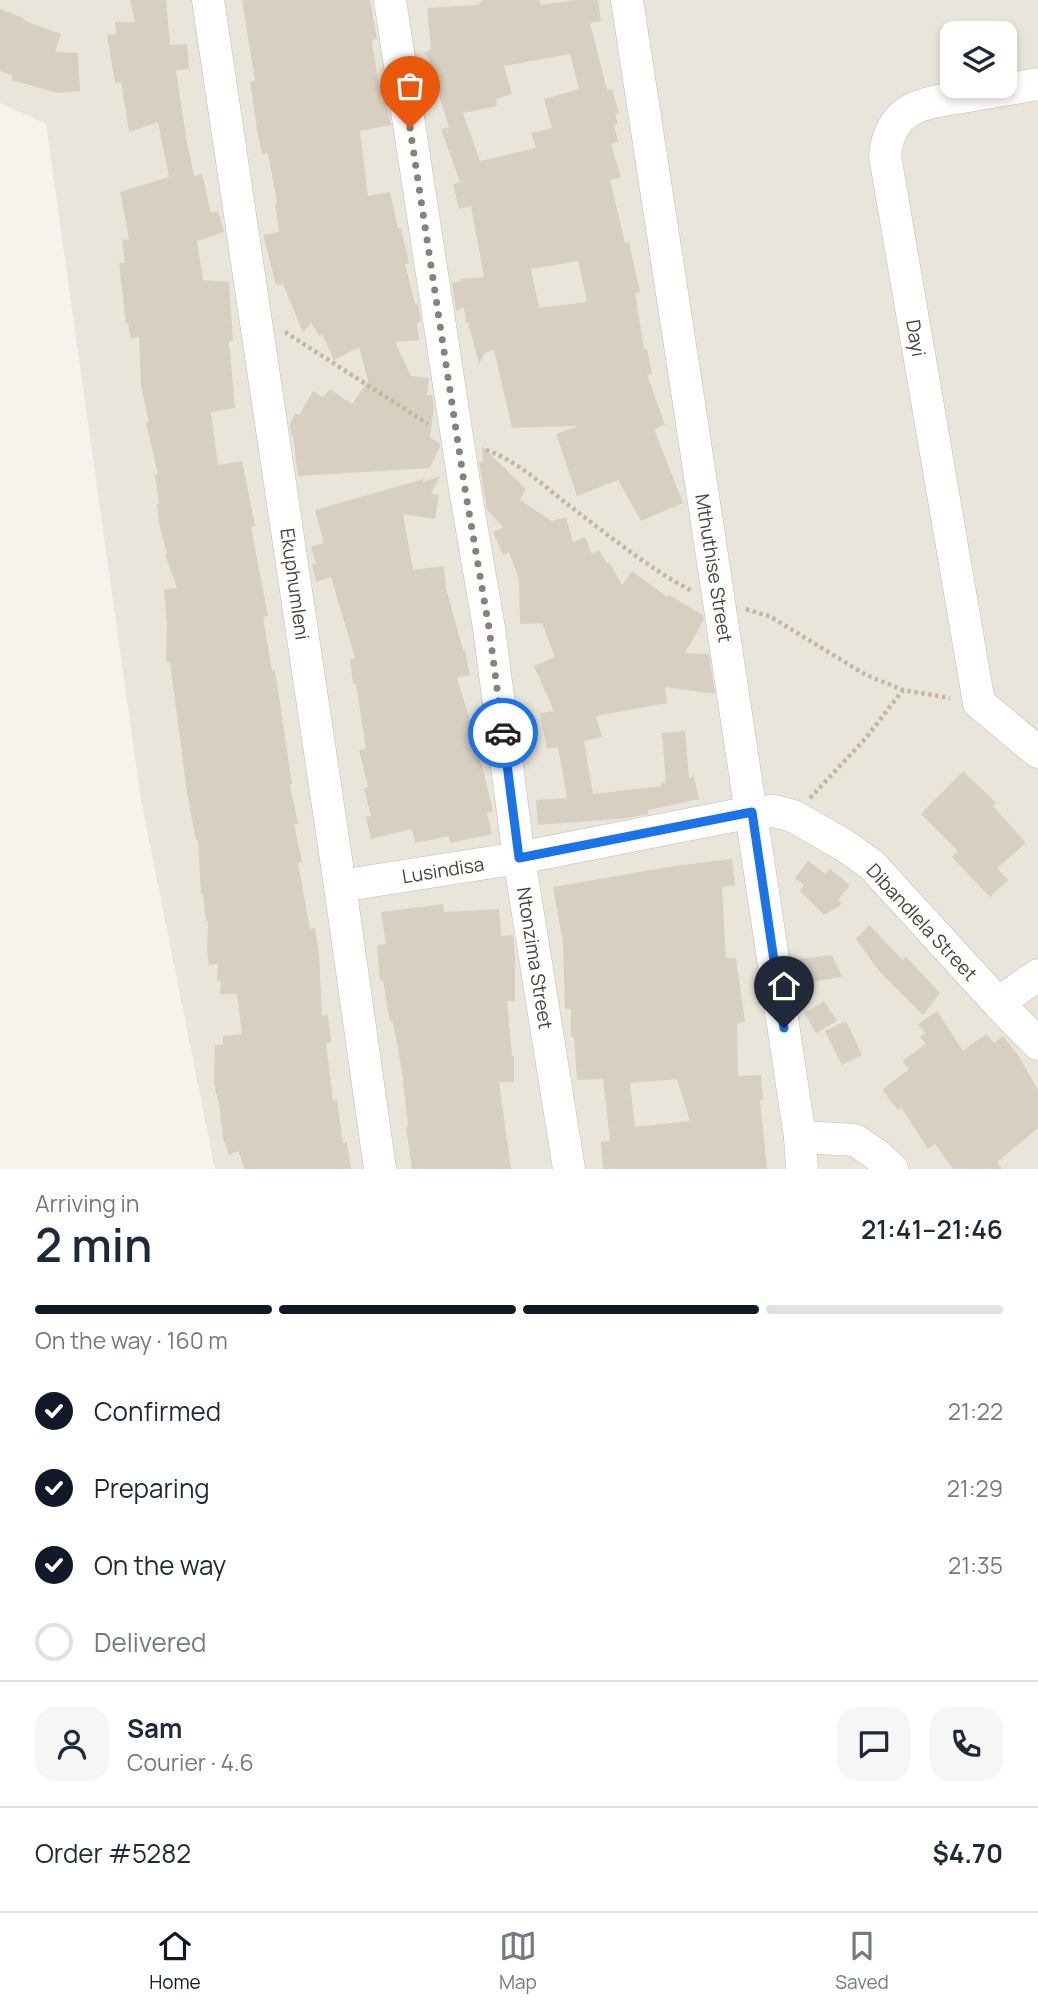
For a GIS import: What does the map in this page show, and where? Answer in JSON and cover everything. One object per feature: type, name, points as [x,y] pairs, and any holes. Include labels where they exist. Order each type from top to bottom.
[{"type":"street","name":"Ekuphumleni","points":[[208,0],[380,1169]]},
{"type":"street","name":"Ntonzima Street","points":[[390,0],[489,628],[519,858],[569,1169]]},
{"type":"street","name":"Mthuthise Street","points":[[627,0],[800,1137]]},
{"type":"street","name":"Dayi","points":[[979,703],[885,156],[887,138],[896,122],[908,111],[926,102],[1038,84]]},
{"type":"street","points":[[979,703],[1038,752]]},
{"type":"street","name":"Dibandlela Street","points":[[752,812],[775,811],[793,816],[844,845],[872,865],[1038,1044]]},
{"type":"street","name":"Lusindisa","points":[[340,886],[519,858],[752,812]]},
{"type":"street","points":[[998,1003],[1038,975]]},
{"type":"street","points":[[802,1169],[800,1137],[855,1140],[892,1169]]},
{"type":"path","points":[[255,312],[459,444],[494,453],[521,468],[594,525],[673,581],[719,605],[751,610],[772,617],[866,675],[903,690],[979,703]]},
{"type":"path","points":[[793,816],[865,739],[903,690]]},
{"type":"shaded area","points":[[0,0],[1038,0],[1038,1169],[215,1169],[141,800],[46,124],[0,103]]},
{"type":"building","points":[[130,0],[166,0],[170,45],[187,44],[189,69],[176,70],[186,137],[194,176],[202,174],[211,213],[218,211],[224,232],[197,241],[203,280],[229,282],[233,341],[229,341],[235,408],[211,412],[218,465],[242,461],[255,526],[251,527],[268,616],[263,617],[272,671],[275,670],[292,784],[290,785],[298,824],[294,825],[302,862],[298,863],[310,929],[315,928],[322,1016],[328,1015],[331,1042],[326,1043],[333,1101],[337,1100],[343,1143],[347,1142],[351,1169],[245,1169],[238,1151],[229,1155],[223,1138],[214,1084],[215,1045],[223,1045],[223,1036],[242,1034],[237,994],[220,994],[221,981],[217,981],[218,964],[209,965],[208,921],[201,894],[198,840],[187,793],[170,662],[166,661],[164,589],[177,588],[165,554],[167,553],[159,524],[155,475],[158,474],[146,423],[149,422],[141,386],[139,337],[131,339],[128,323],[126,324],[119,263],[125,263],[122,240],[129,239],[120,192],[169,177],[158,122],[129,132],[121,82],[115,83],[107,35],[116,34],[115,22],[135,22]]},
{"type":"building","points":[[242,0],[370,0],[377,39],[372,40],[375,61],[382,101],[386,100],[391,125],[360,131],[368,196],[390,192],[409,263],[405,264],[421,321],[417,323],[419,340],[395,342],[411,376],[429,378],[427,395],[432,395],[434,407],[430,438],[439,443],[440,447],[430,468],[298,476],[290,424],[295,413],[299,415],[313,391],[323,397],[330,389],[352,404],[368,381],[359,347],[334,360],[322,334],[319,336],[311,323],[303,332],[283,284],[276,285],[263,235],[279,232],[277,203],[268,153],[262,154],[257,129],[250,82],[255,81]]},
{"type":"building","points":[[483,0],[539,0],[541,5],[598,0],[601,21],[590,23],[607,90],[612,89],[619,113],[615,114],[618,124],[614,125],[618,142],[611,144],[621,177],[610,180],[625,243],[629,242],[640,292],[635,293],[644,349],[647,349],[652,374],[647,375],[665,425],[654,429],[683,503],[641,521],[618,480],[577,496],[556,434],[578,426],[512,428],[494,350],[485,353],[479,364],[464,308],[456,311],[452,283],[461,279],[484,277],[471,206],[459,209],[453,184],[460,182],[441,129],[449,127],[435,82],[441,80],[425,53],[431,49],[427,8],[478,5]],"holes":[[[570,54],[579,89],[544,99],[552,128],[531,133],[536,148],[480,161],[463,113],[497,106],[496,99],[512,94],[504,66]],[[578,261],[587,302],[539,308],[531,269]]]},
{"type":"building","points":[[0,9],[61,34],[55,52],[78,53],[80,91],[58,93],[11,80],[13,75],[0,71]]},
{"type":"building","points":[[482,446],[526,489],[520,500],[552,521],[566,517],[573,542],[585,537],[592,554],[599,550],[622,585],[632,571],[667,597],[669,595],[703,615],[704,620],[685,653],[709,654],[715,694],[665,687],[667,703],[596,716],[602,737],[584,741],[593,794],[662,786],[661,783],[666,783],[662,733],[685,731],[689,778],[694,777],[699,799],[648,810],[648,814],[627,818],[538,825],[536,800],[567,798],[558,747],[547,749],[540,713],[554,711],[534,666],[555,657],[542,623],[520,624],[519,579],[509,552],[503,555],[493,532],[503,527],[487,510],[479,461],[483,463]]},
{"type":"building","points":[[440,476],[431,494],[439,495],[435,519],[403,514],[413,570],[444,566],[446,588],[470,675],[457,678],[482,757],[480,758],[493,811],[487,813],[492,834],[450,843],[449,836],[415,843],[412,829],[371,839],[366,817],[371,816],[364,788],[368,787],[359,750],[366,749],[350,659],[355,658],[331,577],[316,582],[312,564],[316,563],[311,547],[324,543],[315,510]]},
{"type":"building","points":[[963,771],[996,803],[993,806],[1026,843],[997,868],[1008,880],[990,897],[952,857],[958,851],[921,814]]},
{"type":"building","points":[[732,859],[735,885],[722,887],[726,958],[736,958],[745,1022],[737,1024],[738,1076],[761,1075],[763,1100],[760,1100],[767,1169],[603,1169],[601,1142],[610,1141],[603,1079],[577,1080],[574,1037],[571,1037],[571,1009],[565,1009],[563,943],[553,887]],"holes":[[[677,1079],[690,1121],[635,1127],[630,1083]]]},
{"type":"building","points":[[808,861],[826,874],[830,869],[850,885],[838,900],[842,904],[824,915],[800,891],[804,885],[795,878]]},
{"type":"building","points":[[443,904],[444,912],[499,909],[501,936],[513,935],[515,1001],[507,1001],[514,1056],[514,1082],[499,1082],[511,1169],[412,1169],[402,1072],[383,980],[380,981],[377,945],[386,944],[381,912]]},
{"type":"building","points":[[869,925],[903,960],[906,957],[940,993],[923,1015],[880,972],[856,939]]},
{"type":"building","points":[[832,955],[842,977],[796,984],[793,960]]},
{"type":"building","points":[[824,1001],[837,1021],[816,1033],[804,1013]]},
{"type":"building","points":[[937,1011],[963,1051],[986,1034],[994,1043],[1003,1036],[1018,1055],[1038,1090],[1038,1128],[997,1162],[1002,1169],[953,1169],[935,1144],[928,1149],[901,1107],[898,1110],[882,1090],[909,1069],[902,1061],[926,1044],[920,1037],[925,1033],[918,1024]]},
{"type":"building","points":[[846,1021],[862,1055],[842,1065],[825,1031]]},
{"type":"way so far","points":[[410,128],[489,628],[503,733]]},
{"type":"route","points":[[503,733],[519,858],[752,812],[784,1028]]}]
